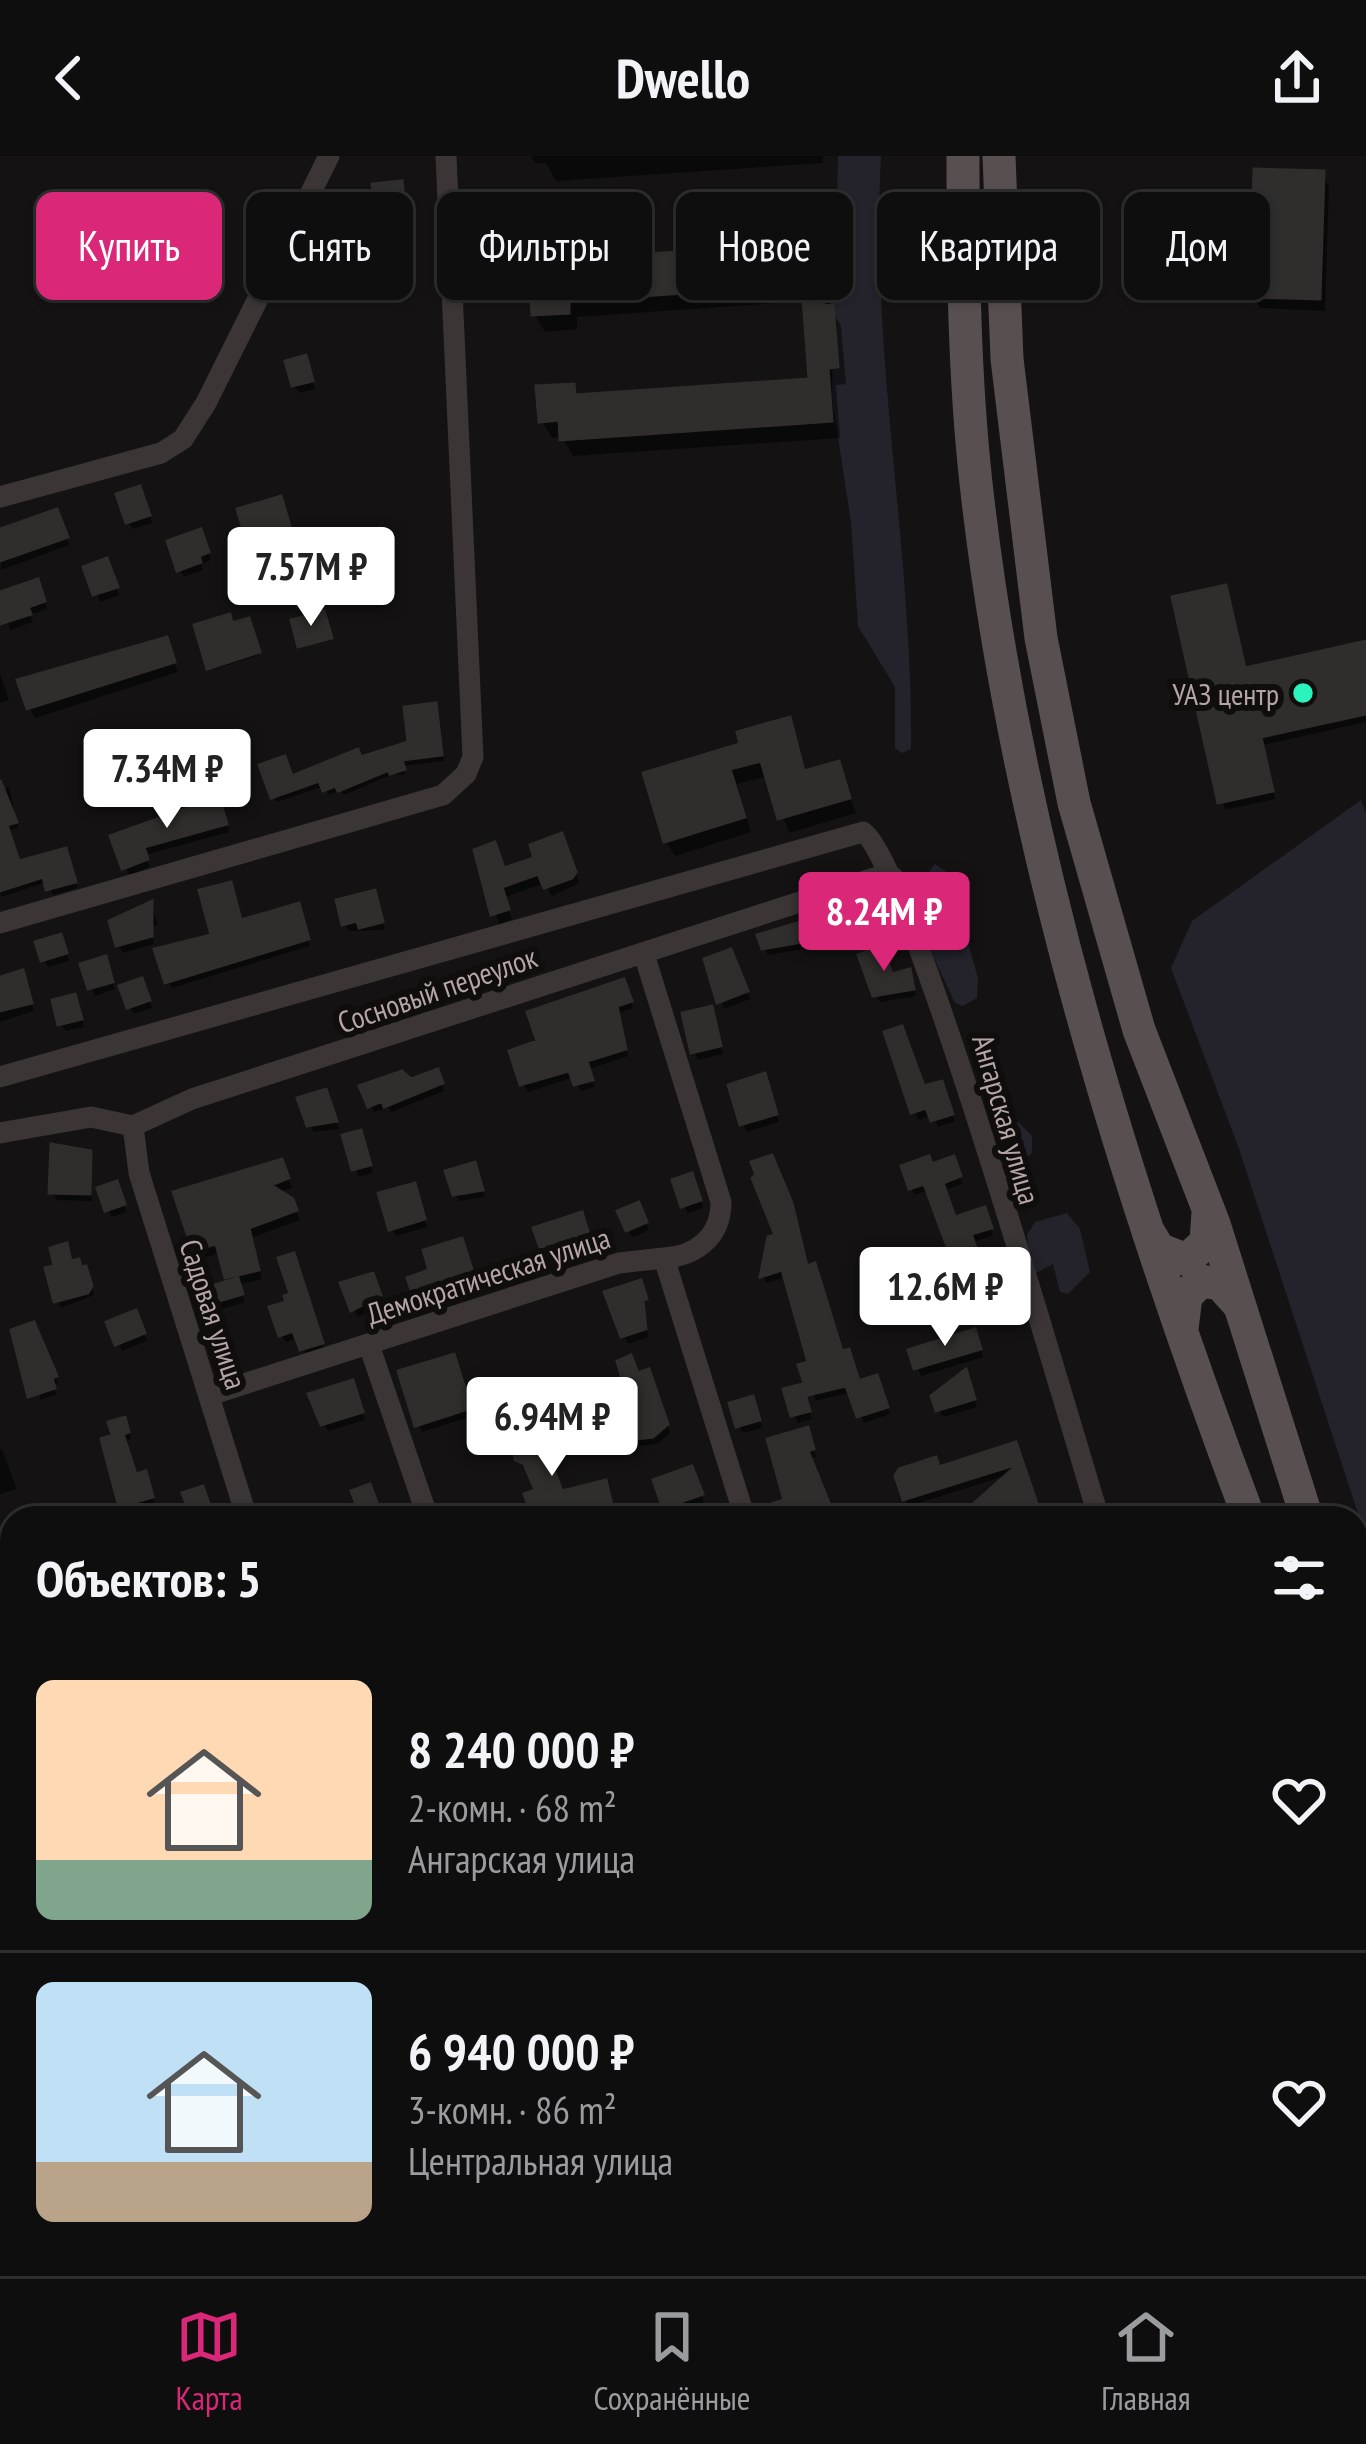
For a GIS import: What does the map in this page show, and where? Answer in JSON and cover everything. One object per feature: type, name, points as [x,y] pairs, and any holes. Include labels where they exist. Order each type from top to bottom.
[{"type":"main road","points":[[963,156],[964,329],[976,485],[1001,647],[1054,904],[1144,1224],[1244,1506]]},
{"type":"main road","points":[[998,156],[1007,359],[1041,638],[1070,782],[1139,1030],[1207,1206],[1303,1506]]},
{"type":"main road","points":[[1144,1224],[1159,1249],[1187,1260],[1206,1242],[1207,1206]]},
{"type":"main road","points":[[1183,1342],[1181,1309],[1202,1281],[1220,1284],[1240,1306]]},
{"type":"street","points":[[0,497],[161,453],[183,439],[227,362],[329,156]]},
{"type":"street","points":[[0,922],[443,795],[466,774],[473,758],[446,156]]},
{"type":"street","name":"Ангарская улица","points":[[0,1077],[855,832],[878,844],[941,1001],[1096,1506]]},
{"type":"street","name":"Сосновый переулок","points":[[133,1126],[192,1099],[865,881],[892,877]]},
{"type":"street","points":[[644,954],[721,1202],[718,1222],[700,1248],[664,1258],[741,1506]]},
{"type":"street","points":[[0,1133],[92,1117],[133,1126]]},
{"type":"street","name":"Садовая улица","points":[[133,1126],[139,1173],[243,1506]]},
{"type":"street","name":"Демократическая улица","points":[[210,1395],[620,1263],[664,1258]]},
{"type":"street","points":[[369,1345],[424,1506]]},
{"type":"shaded area","points":[[838,156],[881,156],[877,300],[881,300],[910,675],[911,749],[902,753],[895,748],[895,687],[858,626],[851,522],[832,398],[834,300],[853,300],[853,192],[837,192]]},
{"type":"shaded area","points":[[1361,800],[1366,813],[1366,1506],[1356,1506],[1239,1149],[1171,968],[1192,921]]},
{"type":"shaded area","points":[[935,864],[948,873],[978,978],[977,998],[963,1006],[955,1003],[939,969],[921,915],[925,880]]},
{"type":"shaded area","points":[[1012,1116],[1032,1136],[1032,1153],[1020,1163],[1005,1159],[996,1126]]},
{"type":"shaded area","points":[[1067,1213],[1080,1229],[1090,1272],[1068,1294],[1060,1292],[1053,1264],[1032,1275],[1027,1235],[1035,1222]]},
{"type":"building","points":[[1254,169],[1324,171],[1320,299],[1270,298],[1270,192],[1253,192]]},
{"type":"building","points":[[402,181],[403,192],[373,192],[372,184]]},
{"type":"building","points":[[676,252],[676,294],[652,295],[652,254]]},
{"type":"building","points":[[531,300],[584,300],[569,301],[569,313],[532,315]]},
{"type":"building","points":[[803,300],[824,300],[824,306],[833,305],[838,367],[828,368],[832,421],[560,440],[559,420],[539,422],[536,386],[574,384],[575,395],[809,379]]},
{"type":"building","points":[[306,355],[313,381],[292,386],[285,361]]},
{"type":"building","points":[[140,486],[150,515],[126,523],[116,494]]},
{"type":"building","points":[[281,496],[292,533],[248,546],[237,509]]},
{"type":"building","points":[[57,509],[68,537],[0,561],[0,529]]},
{"type":"building","points":[[201,529],[209,552],[199,556],[201,562],[177,571],[167,541]]},
{"type":"building","points":[[107,558],[118,587],[93,595],[83,567]]},
{"type":"building","points":[[38,579],[45,601],[28,607],[31,614],[0,624],[0,592]]},
{"type":"building","points":[[1226,585],[1245,668],[1366,641],[1366,714],[1261,737],[1273,791],[1218,803],[1172,597]]},
{"type":"building","points":[[324,611],[332,638],[298,647],[291,620]]},
{"type":"building","points":[[230,614],[232,623],[249,618],[260,652],[207,669],[194,625]]},
{"type":"building","points":[[167,637],[175,662],[27,709],[17,680]]},
{"type":"building","points":[[436,703],[442,755],[402,760],[405,769],[390,774],[389,770],[338,791],[335,786],[323,791],[319,781],[271,798],[259,765],[285,756],[292,776],[358,749],[361,757],[408,742],[404,707]]},
{"type":"building","points":[[790,717],[804,771],[839,761],[850,798],[778,819],[761,761],[730,769],[745,817],[664,842],[643,773],[740,744],[737,732]]},
{"type":"building","points":[[0,780],[17,822],[7,825],[19,861],[66,848],[76,882],[46,890],[43,877],[0,891]]},
{"type":"building","points":[[219,797],[227,824],[144,847],[148,859],[122,869],[110,836]]},
{"type":"building","points":[[562,833],[576,872],[572,878],[544,888],[538,874],[502,887],[509,909],[491,915],[474,850],[495,842],[504,868],[534,858],[530,845]]},
{"type":"building","points":[[231,882],[241,920],[299,903],[309,939],[165,983],[154,949],[211,935],[199,890]]},
{"type":"building","points":[[375,890],[383,922],[359,928],[357,921],[342,925],[336,900]]},
{"type":"building","points":[[152,901],[152,936],[116,946],[109,921]]},
{"type":"building","points":[[817,917],[821,931],[811,934],[813,940],[762,949],[757,935]]},
{"type":"building","points":[[61,934],[67,953],[41,961],[35,942]]},
{"type":"building","points":[[882,946],[892,974],[910,969],[914,989],[873,996],[858,955]]},
{"type":"building","points":[[731,949],[748,991],[717,1003],[704,959]]},
{"type":"building","points":[[106,956],[113,982],[88,989],[80,964]]},
{"type":"building","points":[[23,970],[32,1003],[0,1011],[0,977]]},
{"type":"building","points":[[142,978],[150,1000],[127,1008],[119,986]]},
{"type":"building","points":[[624,979],[632,1001],[617,1006],[626,1049],[587,1061],[593,1080],[574,1085],[569,1071],[520,1085],[509,1051],[537,1041],[527,1012]]},
{"type":"building","points":[[75,994],[82,1019],[58,1025],[52,1000]]},
{"type":"building","points":[[712,1006],[721,1046],[691,1053],[682,1013]]},
{"type":"building","points":[[902,1026],[924,1086],[942,1081],[953,1114],[931,1121],[926,1108],[911,1113],[884,1032]]},
{"type":"building","points":[[438,1069],[443,1083],[384,1107],[382,1101],[368,1107],[359,1086],[402,1071],[411,1079]]},
{"type":"building","points":[[765,1073],[777,1114],[740,1125],[728,1085]]},
{"type":"building","points":[[326,1089],[337,1121],[307,1126],[297,1098]]},
{"type":"building","points":[[361,1130],[371,1165],[352,1170],[342,1135]]},
{"type":"building","points":[[51,1144],[91,1151],[90,1194],[49,1193]]},
{"type":"building","points":[[772,1155],[792,1203],[807,1266],[815,1263],[842,1351],[849,1349],[859,1381],[877,1375],[888,1407],[857,1417],[846,1386],[808,1395],[798,1365],[808,1362],[782,1270],[760,1277],[768,1237],[775,1235],[752,1178],[756,1175],[751,1162]]},
{"type":"building","points":[[929,1156],[932,1164],[954,1156],[961,1176],[943,1183],[955,1217],[985,1207],[992,1228],[971,1234],[985,1271],[1002,1265],[1008,1282],[990,1287],[994,1297],[969,1306],[924,1184],[909,1189],[901,1166]]},
{"type":"building","points":[[282,1159],[289,1178],[271,1185],[293,1199],[297,1210],[249,1228],[259,1270],[225,1278],[216,1244],[193,1251],[173,1192]]},
{"type":"building","points":[[475,1162],[483,1190],[453,1195],[445,1171]]},
{"type":"building","points":[[692,1173],[701,1200],[681,1207],[672,1180]]},
{"type":"building","points":[[117,1181],[125,1204],[105,1211],[97,1188]]},
{"type":"building","points":[[415,1183],[425,1219],[389,1230],[378,1193]]},
{"type":"building","points":[[639,1202],[647,1222],[626,1231],[617,1211]]},
{"type":"building","points":[[582,1212],[591,1241],[543,1256],[533,1228]]},
{"type":"building","points":[[462,1238],[475,1279],[414,1298],[407,1278],[429,1270],[423,1250]]},
{"type":"building","points":[[67,1243],[71,1261],[79,1259],[81,1267],[86,1266],[92,1286],[88,1293],[54,1302],[45,1268],[54,1266],[50,1248]]},
{"type":"building","points":[[294,1253],[323,1343],[300,1350],[293,1331],[279,1336],[269,1307],[286,1302],[284,1296],[290,1294],[278,1258]]},
{"type":"building","points":[[373,1273],[381,1295],[351,1311],[340,1283]]},
{"type":"building","points":[[238,1278],[243,1294],[209,1304],[204,1288]]},
{"type":"building","points":[[641,1280],[647,1299],[643,1300],[646,1329],[621,1337],[604,1292]]},
{"type":"building","points":[[136,1310],[145,1333],[115,1345],[106,1322]]},
{"type":"building","points":[[34,1322],[57,1376],[52,1378],[55,1388],[28,1397],[11,1330]]},
{"type":"building","points":[[975,1329],[981,1349],[914,1369],[908,1350]]},
{"type":"building","points":[[454,1354],[471,1408],[415,1426],[398,1371]]},
{"type":"building","points":[[631,1355],[638,1373],[649,1369],[668,1424],[653,1437],[629,1440],[623,1427],[628,1400],[617,1361]]},
{"type":"building","points":[[966,1369],[975,1399],[936,1411],[931,1396]]},
{"type":"building","points":[[353,1380],[363,1412],[321,1425],[308,1394]]},
{"type":"building","points":[[802,1384],[810,1411],[791,1416],[783,1389]]},
{"type":"building","points":[[753,1396],[760,1420],[736,1427],[729,1403]]},
{"type":"building","points":[[125,1417],[129,1432],[123,1434],[136,1474],[146,1471],[153,1497],[119,1506],[101,1439],[112,1435],[108,1422]]},
{"type":"building","points":[[536,1422],[562,1491],[606,1480],[612,1505],[528,1506],[524,1494],[535,1490],[524,1464],[515,1460],[512,1431]]},
{"type":"building","points":[[808,1427],[814,1449],[808,1451],[830,1506],[764,1506],[784,1500],[767,1439]]},
{"type":"building","points":[[1016,1442],[1038,1506],[971,1506],[1018,1464],[903,1500],[895,1476],[899,1469],[936,1457],[939,1467]]},
{"type":"building","points":[[692,1466],[703,1494],[662,1506],[653,1480]]},
{"type":"building","points":[[370,1484],[378,1506],[357,1506],[351,1491]]},
{"type":"building","points":[[203,1486],[210,1506],[188,1506],[182,1493]]},
{"type":"place","name":"УАЗ центр","points":[[1303,693]]}]
